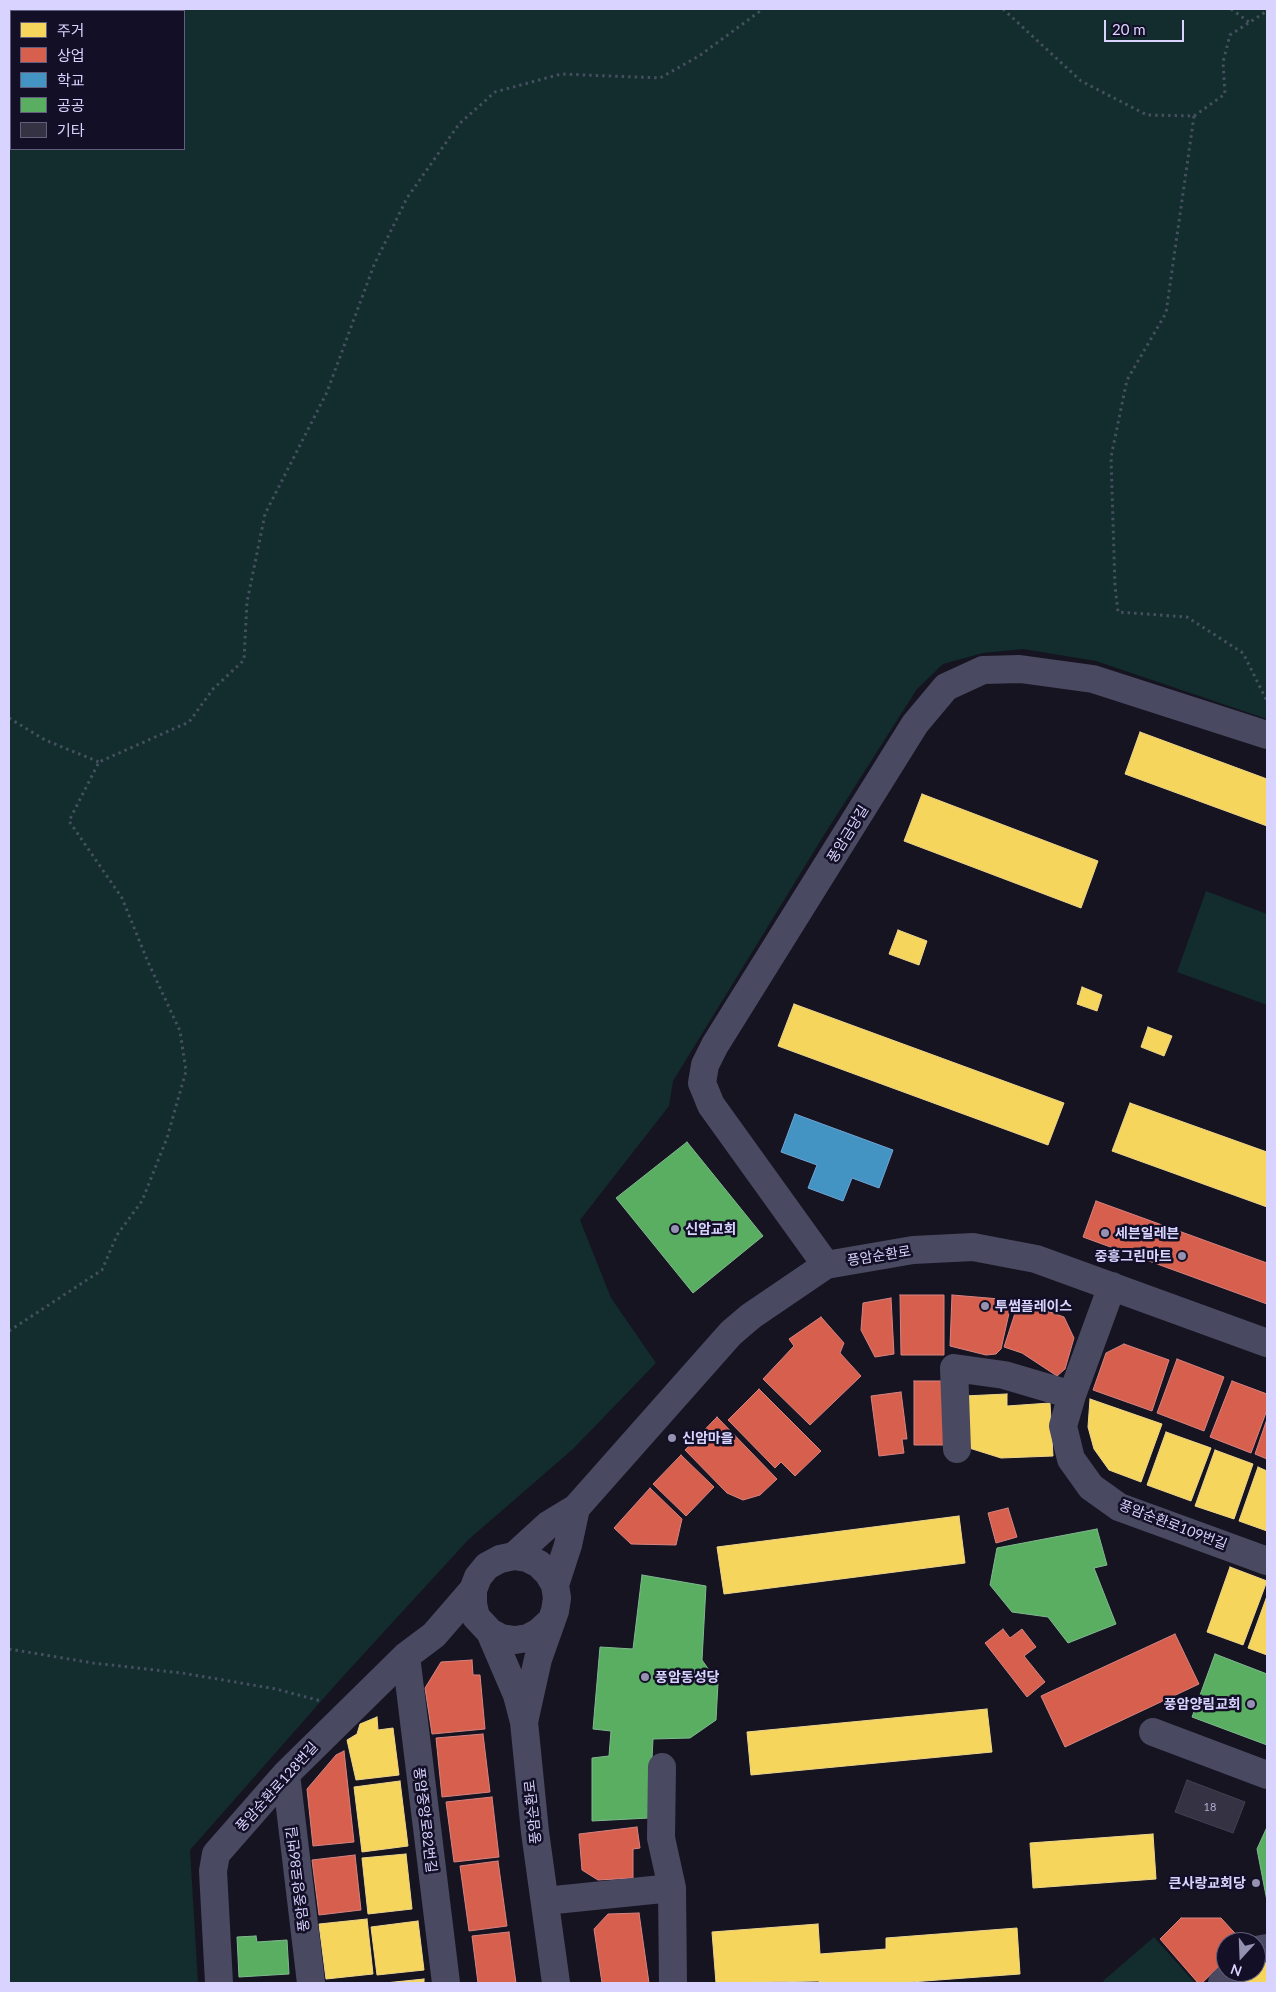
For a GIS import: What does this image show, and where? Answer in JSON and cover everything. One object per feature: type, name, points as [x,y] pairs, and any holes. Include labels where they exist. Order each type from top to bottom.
[{"type":"street","name":"풍암금당길","points":[[826,1265],[711,1106],[702,1083],[705,1065],[715,1046],[915,724],[946,687],[984,670],[1020,669],[1093,679],[1267,735]]},
{"type":"street","name":"풍암순환로","points":[[556,1983],[535,1832],[524,1722],[517,1695],[487,1630],[474,1610],[473,1590],[478,1577],[487,1566],[500,1559],[514,1556],[548,1525],[576,1508],[731,1333],[751,1316],[826,1265],[913,1250],[972,1247],[1036,1259],[1267,1343]]},
{"type":"street","name":"풍암순환로109번길","points":[[1112,1286],[1072,1395],[1063,1426],[1071,1459],[1091,1487],[1119,1507],[1267,1561]]},
{"type":"street","points":[[956,1449],[954,1368],[1004,1375],[1072,1395]]},
{"type":"street","name":"풍암순환로","points":[[524,1722],[538,1659],[554,1611],[555,1585],[568,1545],[576,1508]]},
{"type":"street","points":[[514,1556],[527,1558],[539,1564],[548,1573],[555,1585]]},
{"type":"street","name":"풍암순환로128번길","points":[[219,1983],[213,1871],[216,1854],[286,1774],[406,1656],[434,1635],[473,1590]]},
{"type":"street","points":[[487,1630],[502,1638],[515,1640],[528,1638],[539,1632],[549,1623]]},
{"type":"street","name":"풍암순환로128번길","points":[[434,1635],[487,1630]]},
{"type":"street","name":"풍암중앙로82번길","points":[[406,1656],[446,1983]]},
{"type":"street","points":[[1153,1732],[1267,1775]]},
{"type":"street","points":[[662,1767],[661,1838],[672,1888],[672,1983]]},
{"type":"street","name":"풍암중앙로86번길","points":[[286,1774],[311,1983]]},
{"type":"street","points":[[545,1901],[672,1888]]},
{"type":"path","points":[[9,1331],[102,1270],[116,1235],[142,1201],[167,1138],[186,1071],[180,1031],[122,898],[69,821],[100,762],[189,722],[213,689],[244,660],[247,602],[265,514],[327,392],[374,265],[407,198],[459,124],[495,92],[561,74],[660,78],[699,56],[763,9]]},
{"type":"path","points":[[1003,9],[1081,82],[1147,115],[1194,116],[1225,94],[1223,62],[1230,35],[1267,11]]},
{"type":"path","points":[[1231,9],[1249,22]]},
{"type":"path","points":[[1194,116],[1166,313],[1127,380],[1112,457],[1115,586],[1118,612],[1187,617],[1243,654],[1267,700]]},
{"type":"path","points":[[9,718],[45,740],[100,762]]},
{"type":"path","points":[[9,1650],[92,1664],[182,1673],[276,1688],[351,1709]]},
{"type":"green space","points":[[9,9],[1267,9],[1267,719],[1096,661],[1023,649],[983,653],[943,664],[917,689],[824,835],[673,1081],[669,1106],[580,1220],[611,1298],[656,1363],[573,1449],[468,1540],[337,1683],[190,1850],[198,1983],[9,1983]]},
{"type":"green space","points":[[1206,891],[1267,914],[1267,1005],[1177,972]]},
{"type":"green space","points":[[1154,1937],[1195,1983],[1105,1983],[1103,1981]]},
{"type":"building: 주거","points":[[1140,732],[1267,779],[1267,826],[1125,774]]},
{"type":"building: 주거","points":[[922,794],[1098,861],[1081,908],[904,841]]},
{"type":"building: 주거","points":[[898,930],[927,941],[919,965],[889,954]]},
{"type":"building: 주거","points":[[1082,987],[1102,995],[1097,1011],[1077,1004]]},
{"type":"building: 주거","points":[[794,1004],[1064,1103],[1048,1145],[778,1046]]},
{"type":"building: 주거","points":[[1148,1027],[1172,1036],[1164,1056],[1141,1047]]},
{"type":"building: 주거","points":[[1130,1103],[1267,1152],[1267,1207],[1112,1151]]},
{"type":"building: 주거","points":[[1007,1394],[1007,1406],[1050,1403],[1053,1456],[1001,1458],[966,1447],[964,1396]]},
{"type":"building: 주거","points":[[1090,1399],[1162,1424],[1141,1482],[1109,1470],[1094,1449],[1088,1427]]},
{"type":"building: 주거","points":[[1166,1432],[1211,1448],[1191,1501],[1147,1485]]},
{"type":"building: 주거","points":[[1215,1450],[1253,1464],[1234,1519],[1195,1506]]},
{"type":"building: 주거","points":[[1258,1467],[1267,1471],[1267,1531],[1239,1521]]},
{"type":"building: 주거","points":[[959,1516],[965,1563],[724,1594],[717,1547]]},
{"type":"building: 주거","points":[[1230,1567],[1267,1581],[1243,1645],[1207,1632]]},
{"type":"building: 주거","points":[[1267,1596],[1267,1655],[1248,1648]]},
{"type":"building: 주거","points":[[987,1709],[992,1752],[751,1775],[747,1732]]},
{"type":"building: 주거","points":[[377,1717],[378,1730],[393,1728],[399,1775],[356,1780],[347,1740],[357,1734],[360,1724]]},
{"type":"building: 주거","points":[[400,1781],[408,1846],[362,1852],[354,1787]]},
{"type":"building: 주거","points":[[1153,1834],[1156,1879],[1033,1888],[1030,1843]]},
{"type":"building: 주거","points":[[406,1854],[412,1909],[368,1914],[362,1858]]},
{"type":"building: 주거","points":[[367,1919],[373,1974],[326,1979],[319,1924]]},
{"type":"building: 주거","points":[[418,1921],[424,1970],[377,1975],[371,1927]]},
{"type":"building: 주거","points":[[818,1924],[820,1954],[886,1949],[886,1938],[1017,1928],[1020,1974],[897,1983],[819,1983],[819,1981],[716,1983],[712,1932]]},
{"type":"building: 주거","points":[[1267,1961],[1267,1983],[1240,1983],[1266,1982]]},
{"type":"building: 주거","points":[[424,1979],[424,1983],[385,1983]]},
{"type":"building: 상업","points":[[1096,1201],[1267,1263],[1267,1304],[1083,1237]]},
{"type":"building: 상업","points":[[900,1295],[944,1295],[944,1355],[901,1355]]},
{"type":"building: 상업","points":[[952,1295],[1012,1300],[1001,1349],[996,1354],[986,1355],[950,1346]]},
{"type":"building: 상업","points":[[891,1298],[894,1354],[875,1357],[861,1330],[863,1303]]},
{"type":"building: 상업","points":[[1019,1301],[1064,1317],[1074,1338],[1065,1369],[1057,1376],[1022,1353],[1004,1347]]},
{"type":"building: 상업","points":[[821,1317],[844,1343],[840,1353],[861,1376],[810,1425],[763,1379],[794,1346],[789,1339]]},
{"type":"building: 상업","points":[[1124,1344],[1169,1360],[1152,1411],[1093,1390],[1106,1353]]},
{"type":"building: 상업","points":[[1177,1359],[1224,1377],[1204,1431],[1157,1413]]},
{"type":"building: 상업","points":[[914,1381],[944,1381],[944,1445],[914,1445]]},
{"type":"building: 상업","points":[[1232,1381],[1267,1394],[1267,1410],[1251,1453],[1210,1437]]},
{"type":"building: 상업","points":[[759,1389],[821,1451],[795,1476],[781,1462],[775,1468],[728,1420]]},
{"type":"building: 상업","points":[[901,1392],[907,1439],[902,1439],[904,1453],[879,1456],[871,1396]]},
{"type":"building: 상업","points":[[717,1417],[777,1479],[760,1495],[743,1500],[727,1493],[685,1450]]},
{"type":"building: 상업","points":[[1267,1419],[1267,1459],[1255,1454]]},
{"type":"building: 상업","points":[[681,1455],[714,1487],[686,1516],[653,1484]]},
{"type":"building: 상업","points":[[650,1488],[682,1519],[676,1545],[631,1544],[614,1528]]},
{"type":"building: 상업","points":[[1008,1508],[1017,1537],[996,1543],[988,1513]]},
{"type":"building: 상업","points":[[1003,1629],[1010,1638],[1022,1629],[1036,1647],[1024,1656],[1045,1682],[1027,1697],[985,1643]]},
{"type":"building: 상업","points":[[1175,1634],[1199,1684],[1065,1747],[1041,1696]]},
{"type":"building: 상업","points":[[472,1660],[473,1675],[480,1675],[485,1729],[432,1734],[425,1688],[441,1662]]},
{"type":"building: 상업","points":[[483,1734],[490,1792],[442,1797],[436,1738]]},
{"type":"building: 상업","points":[[344,1751],[354,1842],[313,1846],[307,1789],[336,1755]]},
{"type":"building: 상업","points":[[492,1797],[499,1857],[454,1862],[446,1802]]},
{"type":"building: 상업","points":[[637,1827],[640,1848],[633,1849],[633,1878],[598,1880],[582,1870],[579,1834]]},
{"type":"building: 상업","points":[[355,1855],[361,1910],[319,1915],[312,1860]]},
{"type":"building: 상업","points":[[498,1861],[507,1926],[469,1931],[460,1866]]},
{"type":"building: 상업","points":[[639,1913],[649,1983],[602,1983],[594,1929],[608,1914]]},
{"type":"building: 상업","points":[[1181,1918],[1221,1918],[1234,1932],[1216,1932],[1216,1970],[1202,1983],[1198,1983],[1160,1939]]},
{"type":"building: 상업","points":[[509,1932],[516,1983],[478,1983],[472,1936]]},
{"type":"building: 학교","points":[[795,1114],[893,1150],[879,1188],[852,1178],[843,1201],[808,1188],[817,1165],[781,1152]]},
{"type":"building: 공공","points":[[687,1142],[763,1236],[693,1293],[616,1198]]},
{"type":"building: 공공","points":[[1097,1529],[1107,1565],[1094,1568],[1116,1624],[1068,1643],[1048,1617],[1012,1612],[990,1585],[997,1548]]},
{"type":"building: 공공","points":[[642,1575],[706,1586],[702,1660],[718,1683],[716,1720],[690,1738],[653,1739],[649,1818],[592,1821],[592,1758],[609,1756],[611,1731],[593,1729],[600,1647],[633,1649]]},
{"type":"building: 공공","points":[[1215,1654],[1267,1674],[1267,1745],[1192,1717]]},
{"type":"building: 공공","points":[[1267,1827],[1267,1901],[1257,1849]]},
{"type":"building: 공공","points":[[256,1936],[257,1942],[287,1940],[289,1974],[239,1977],[237,1937]]},
{"type":"building: 기타","points":[[1187,1780],[1245,1802],[1233,1833],[1175,1812]]},
{"type":"place","name":"신암교회","points":[[675,1229]]},
{"type":"place","name":"세븐일레븐","points":[[1105,1233]]},
{"type":"place","name":"중흥그린마트","points":[[1182,1256]]},
{"type":"place","name":"투썸플레이스","points":[[985,1306]]},
{"type":"place","name":"신암마을","points":[[672,1438]]},
{"type":"place","name":"풍암동성당","points":[[645,1677]]},
{"type":"place","name":"풍암양림교회","points":[[1251,1704]]},
{"type":"place","name":"큰사랑교회당","points":[[1256,1883]]}]
